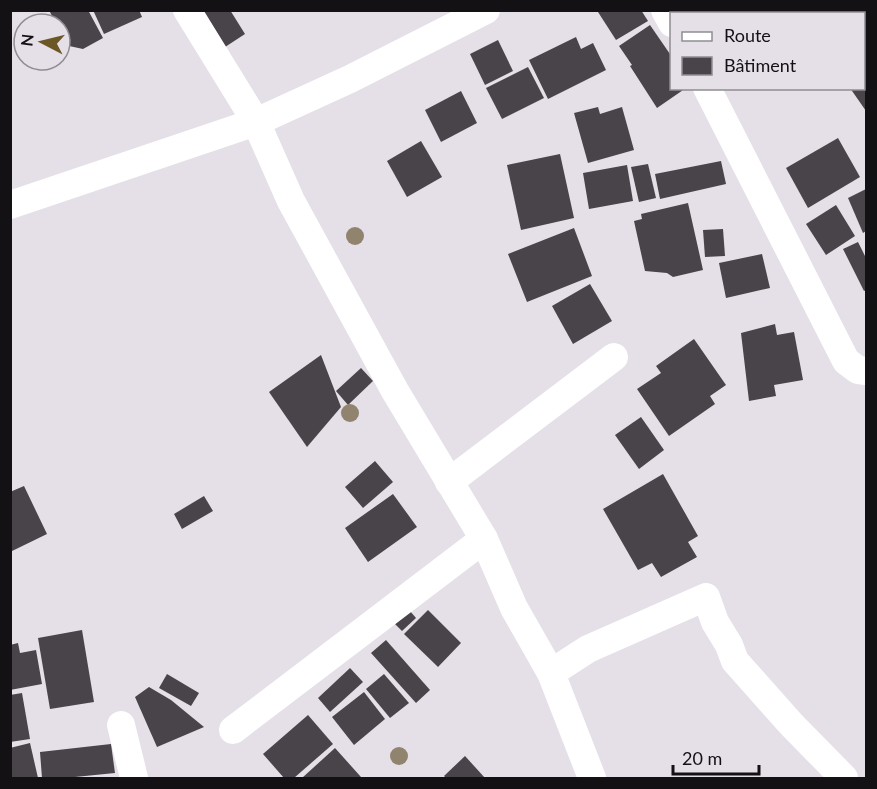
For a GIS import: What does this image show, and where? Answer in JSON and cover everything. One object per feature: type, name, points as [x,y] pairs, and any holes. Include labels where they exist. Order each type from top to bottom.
[{"type":"street","points":[[187,10],[256,122],[291,201],[395,391],[484,539],[514,608],[551,673],[592,778]]},
{"type":"street","points":[[10,205],[256,122],[350,79],[486,10]]},
{"type":"street","points":[[708,90],[846,362],[858,370],[867,371]]},
{"type":"street","points":[[450,482],[614,357]]},
{"type":"street","points":[[233,730],[484,539]]},
{"type":"street","points":[[551,673],[588,649],[706,597],[715,622],[729,645],[735,661],[791,724],[844,778]]},
{"type":"street","points":[[121,724],[134,778]]},
{"type":"building","points":[[49,10],[88,10],[103,38],[83,49],[72,47],[72,12],[50,12]]},
{"type":"building","points":[[93,10],[139,10],[142,17],[104,34]]},
{"type":"building","points":[[196,10],[230,10],[245,34],[222,49]]},
{"type":"building","points":[[600,10],[641,10],[648,21],[616,40],[598,12]]},
{"type":"building","points":[[693,10],[729,10],[726,12],[694,12]]},
{"type":"building","points":[[650,25],[670,54],[670,90],[683,90],[657,108],[619,46]]},
{"type":"building","points":[[576,37],[581,49],[593,43],[606,70],[548,99],[529,60]]},
{"type":"building","points":[[498,40],[513,71],[485,85],[470,54]]},
{"type":"building","points":[[866,51],[866,111],[851,90],[865,90]]},
{"type":"building","points":[[528,67],[544,98],[502,119],[486,88]]},
{"type":"building","points":[[461,91],[477,123],[441,142],[425,110]]},
{"type":"building","points":[[598,107],[600,114],[622,107],[634,150],[588,163],[574,113]]},
{"type":"building","points":[[838,138],[860,177],[808,208],[786,168]]},
{"type":"building","points":[[421,141],[442,177],[407,197],[387,161]]},
{"type":"building","points":[[560,154],[574,218],[521,230],[507,165]]},
{"type":"building","points":[[721,161],[726,184],[660,199],[655,174]]},
{"type":"building","points":[[648,164],[656,198],[639,202],[631,167]]},
{"type":"building","points":[[627,165],[633,201],[589,209],[583,173]]},
{"type":"building","points":[[866,189],[866,231],[863,233],[848,198]]},
{"type":"building","points":[[688,203],[703,270],[673,277],[667,273],[645,271],[634,221],[642,219],[641,214]]},
{"type":"building","points":[[836,205],[855,236],[826,255],[806,224]]},
{"type":"building","points":[[574,228],[592,276],[527,302],[508,254]]},
{"type":"building","points":[[723,229],[725,256],[705,257],[703,230]]},
{"type":"building","points":[[858,242],[866,258],[866,290],[864,291],[843,249]]},
{"type":"building","points":[[762,254],[770,288],[726,298],[719,263]]},
{"type":"building","points":[[590,284],[612,321],[573,344],[552,306]]},
{"type":"building","points":[[775,324],[777,335],[794,332],[803,380],[774,385],[776,396],[749,401],[741,333]]},
{"type":"building","points":[[694,339],[726,385],[710,396],[715,404],[669,436],[637,389],[661,373],[656,366]]},
{"type":"building","points":[[321,355],[341,407],[307,447],[269,392]]},
{"type":"building","points":[[361,368],[373,381],[348,405],[336,391]]},
{"type":"building","points":[[641,417],[664,450],[639,469],[615,435]]},
{"type":"building","points":[[375,461],[393,482],[363,508],[345,487]]},
{"type":"building","points":[[663,474],[698,536],[688,542],[697,557],[661,577],[652,563],[638,570],[603,509]]},
{"type":"building","points":[[24,486],[47,534],[10,552],[10,492]]},
{"type":"building","points":[[393,494],[417,527],[368,562],[345,528]]},
{"type":"building","points":[[204,496],[213,511],[182,529],[174,514]]},
{"type":"building","points":[[428,610],[461,643],[438,667],[404,634]]},
{"type":"building","points":[[410,611],[416,618],[402,631],[395,624]]},
{"type":"building","points":[[82,630],[94,702],[50,709],[38,638]]},
{"type":"building","points":[[386,640],[430,690],[416,703],[371,653]]},
{"type":"building","points":[[18,643],[20,653],[36,650],[42,684],[10,690],[10,645]]},
{"type":"building","points":[[350,668],[363,682],[330,712],[318,698]]},
{"type":"building","points":[[167,674],[199,693],[191,706],[159,688]]},
{"type":"building","points":[[384,674],[409,703],[390,718],[366,689]]},
{"type":"building","points":[[149,687],[171,700],[204,727],[157,747],[135,697]]},
{"type":"building","points":[[364,692],[385,719],[354,745],[332,717]]},
{"type":"building","points":[[22,693],[30,739],[10,742],[10,695]]},
{"type":"building","points":[[308,715],[333,744],[294,778],[284,778],[263,754]]},
{"type":"building","points":[[30,743],[38,778],[10,778],[10,748]]},
{"type":"building","points":[[111,744],[115,773],[42,778],[40,752]]},
{"type":"building","points":[[335,748],[360,778],[302,778]]},
{"type":"building","points":[[465,756],[485,778],[446,778],[444,776]]}]
